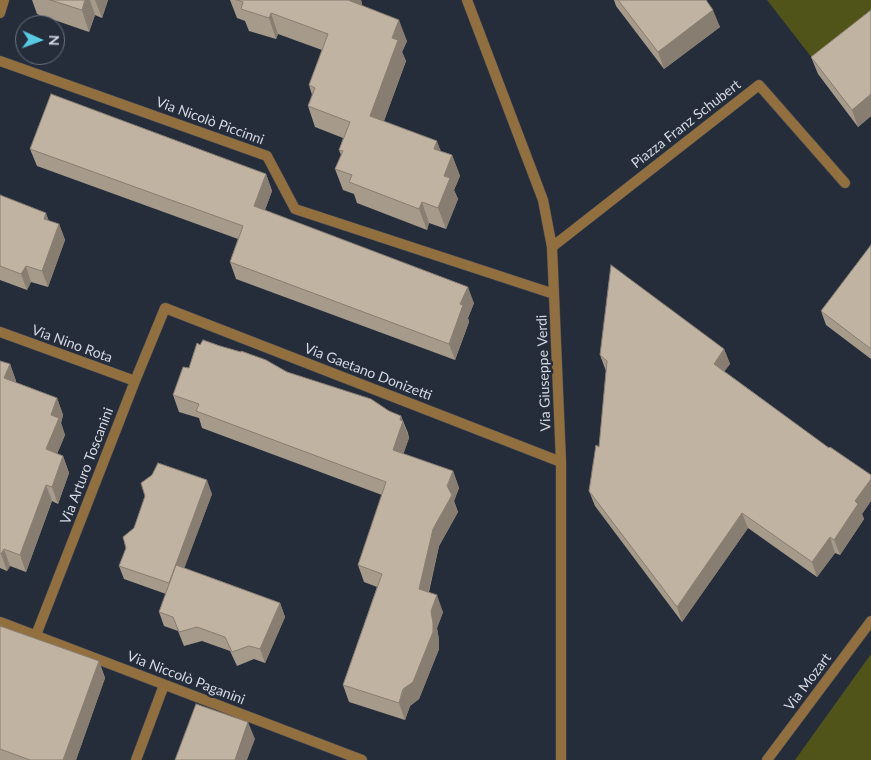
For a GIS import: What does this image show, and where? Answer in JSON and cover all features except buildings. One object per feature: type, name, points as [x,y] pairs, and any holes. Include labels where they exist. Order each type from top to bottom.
[{"type":"street","points":[[0,13],[4,0]]},
{"type":"street","name":"Via Giuseppe Verdi","points":[[467,0],[543,200],[552,247],[561,462],[561,760]]},
{"type":"street","name":"Via Nicolò Piccinni","points":[[0,61],[267,156],[295,209],[554,294]]},
{"type":"street","name":"Piazza Franz Schubert","points":[[552,247],[759,85],[845,183]]},
{"type":"street","name":"Via Gaetano Donizetti","points":[[165,308],[561,462]]},
{"type":"street","name":"Via Arturo Toscanini","points":[[36,636],[165,308]]},
{"type":"street","name":"Via Nino Rota","points":[[0,332],[135,381]]},
{"type":"street","name":"Via Mozart","points":[[768,760],[871,621]]},
{"type":"street","name":"Via Niccolò Paganini","points":[[0,622],[362,760]]},
{"type":"street","points":[[136,760],[164,684]]},
{"type":"shaded area","points":[[767,0],[871,0],[871,23],[816,63]]},
{"type":"shaded area","points":[[871,654],[871,760],[795,760]]}]
